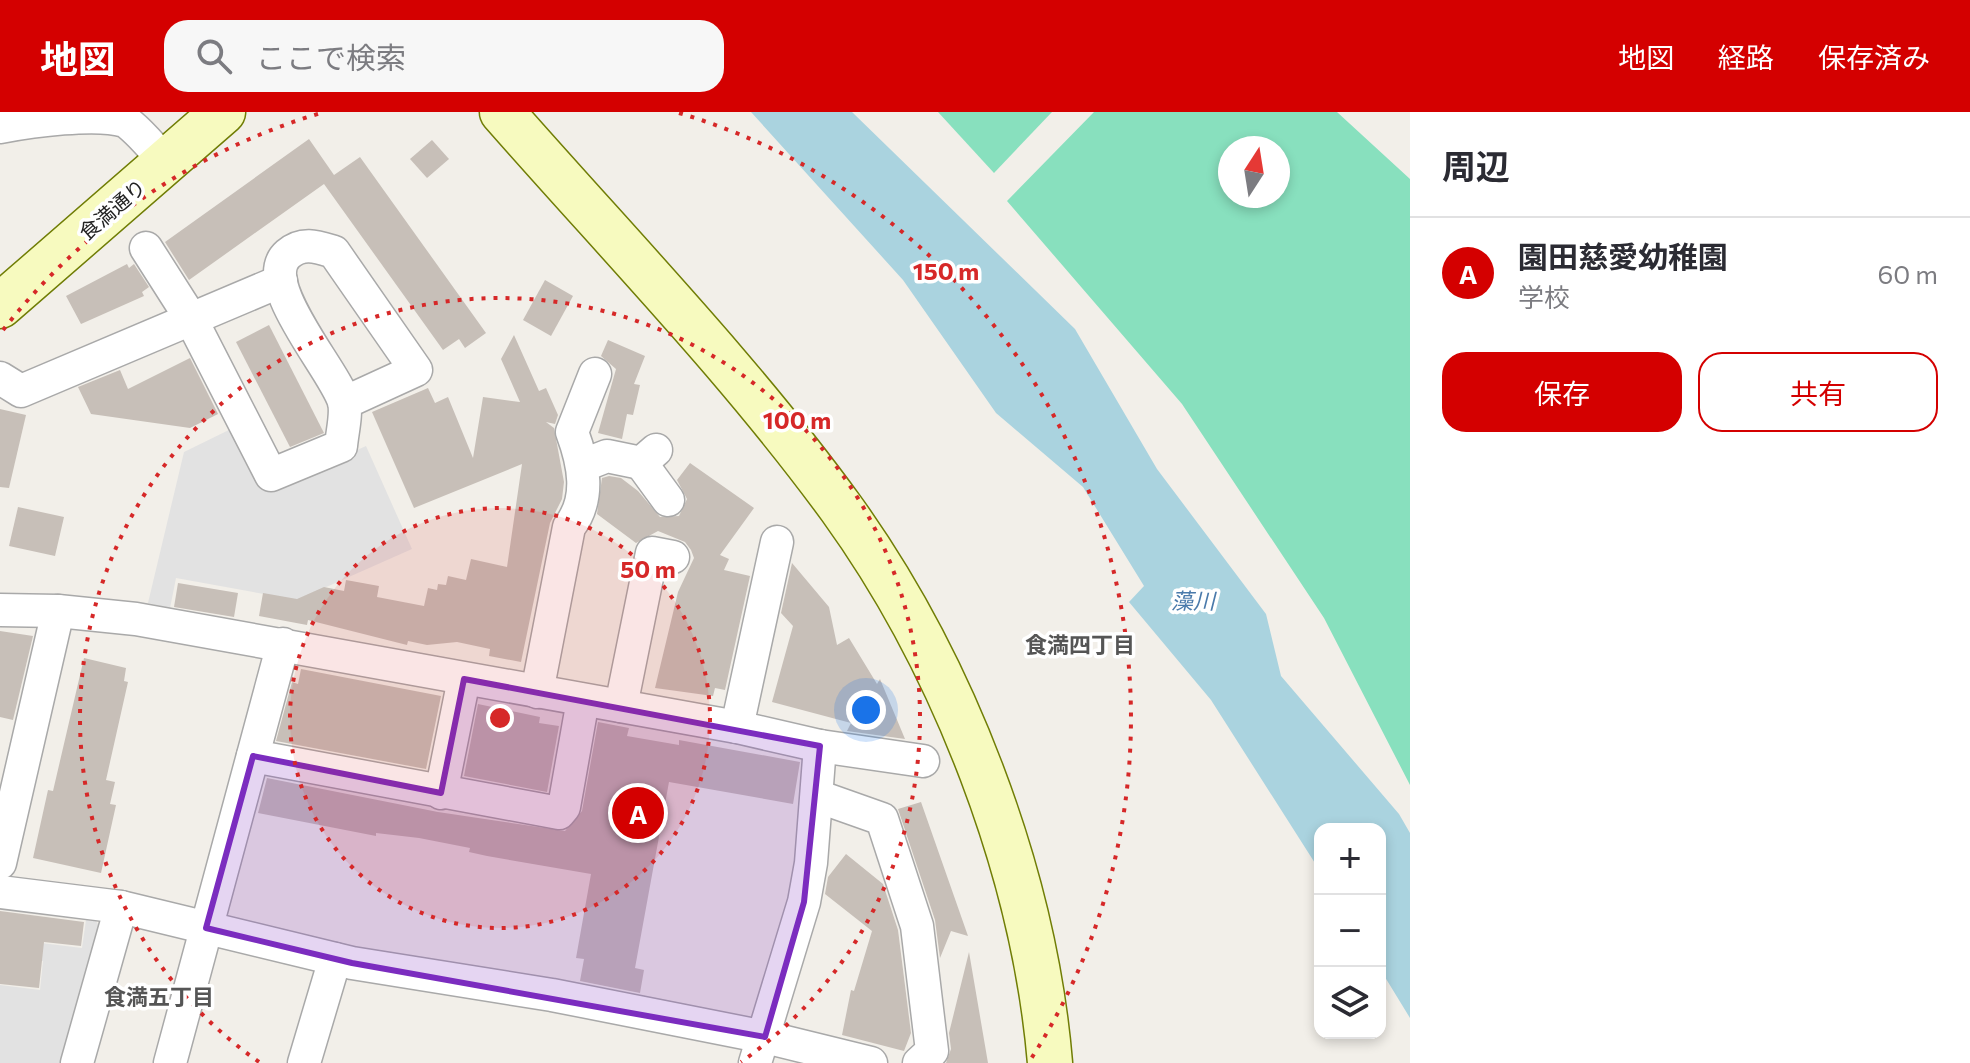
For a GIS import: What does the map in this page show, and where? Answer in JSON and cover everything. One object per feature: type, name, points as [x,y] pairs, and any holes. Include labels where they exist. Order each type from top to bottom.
[{"type":"street","points":[[0,127],[36,123],[66,112],[123,120],[166,162]]},
{"type":"street","name":"食満通り","points":[[0,306],[223,112]]},
{"type":"street","points":[[502,112],[757,402],[841,509],[899,601],[967,734],[1000,822],[1045,1001],[1050,1063]]},
{"type":"street","points":[[146,248],[190,317],[271,475],[341,446],[344,403],[285,297],[279,273],[284,258],[294,249],[306,245],[334,252],[416,370],[344,403]]},
{"type":"street","points":[[0,378],[21,391],[281,281]]},
{"type":"street","points":[[537,692],[569,527],[580,513],[584,465],[572,432],[595,374]]},
{"type":"street","points":[[584,465],[607,456],[648,456],[668,500]]},
{"type":"street","points":[[737,727],[777,542]]},
{"type":"street","points":[[621,706],[652,553]]},
{"type":"street","points":[[0,610],[58,611],[136,619],[737,727],[820,746],[923,761]]},
{"type":"street","points":[[0,863],[8,792],[58,611]]},
{"type":"street","points":[[170,1063],[283,644]]},
{"type":"street","points":[[441,793],[464,679]]},
{"type":"street","points":[[253,756],[559,813],[564,807],[583,700]]},
{"type":"street","points":[[760,1050],[804,902],[820,746]]},
{"type":"street","points":[[817,796],[882,819],[917,926],[932,1051],[919,1063]]},
{"type":"street","points":[[0,892],[121,907],[335,959],[552,995],[760,1050],[871,1063]]},
{"type":"street","points":[[77,1063],[121,907]]},
{"type":"street","points":[[304,1063],[335,959]]},
{"type":"highlighted area","points":[[464,679],[820,746],[804,902],[765,1037],[352,963],[206,928],[253,756],[441,793]]},
{"type":"green space","points":[[938,112],[1052,112],[994,173]]},
{"type":"green space","points":[[1094,112],[1337,112],[1410,179],[1410,785],[1324,618],[1182,404],[1007,201]]},
{"type":"shaded area","points":[[235,427],[267,491],[366,446],[412,549],[297,600],[176,578],[170,608],[148,603],[184,452]]},
{"type":"shaded area","points":[[86,920],[96,921],[102,930],[65,1063],[0,1063],[0,985],[40,990],[43,961],[0,956],[0,938],[82,948]]},
{"type":"water","name":"藻川","points":[[751,112],[852,112],[1075,329],[1157,469],[1266,614],[1281,676],[1399,814],[1410,833],[1410,1018],[1386,979],[1386,823],[1314,823],[1314,862],[1211,700],[1129,602],[1144,586],[1083,487],[996,413],[903,280]]},
{"type":"building","points":[[309,139],[334,175],[360,157],[486,333],[465,348],[459,339],[443,350],[324,184],[189,280],[165,242]]},
{"type":"building","points":[[432,140],[449,159],[427,178],[410,159]]},
{"type":"building","points":[[127,264],[129,268],[134,264],[149,287],[142,292],[144,296],[81,324],[66,296]]},
{"type":"building","points":[[545,280],[573,296],[551,336],[523,320]]},
{"type":"building","points":[[269,325],[324,433],[290,447],[236,342]]},
{"type":"building","points":[[514,335],[539,391],[546,388],[558,415],[555,424],[546,422],[554,428],[564,482],[562,499],[550,523],[521,662],[489,656],[490,649],[457,642],[427,645],[408,641],[407,645],[308,620],[307,625],[259,616],[263,593],[297,599],[324,587],[344,591],[346,580],[379,586],[377,597],[424,606],[428,588],[437,590],[438,584],[446,585],[448,576],[466,580],[471,559],[507,567],[522,464],[414,508],[372,412],[428,388],[435,403],[448,397],[473,458],[483,397],[520,402],[501,359]]},
{"type":"building","points":[[608,340],[645,356],[634,384],[640,385],[633,415],[627,414],[622,439],[598,433],[616,369],[601,356]]},
{"type":"building","points":[[190,358],[218,414],[190,428],[91,414],[78,387],[120,370],[128,389]]},
{"type":"building","points":[[0,409],[26,415],[9,488],[0,487]]},
{"type":"building","points":[[690,463],[754,508],[720,555],[729,559],[724,570],[750,576],[725,690],[715,688],[713,696],[655,688],[678,592],[694,558],[691,550],[685,542],[658,531],[636,543],[597,514],[602,478],[609,476],[621,478],[638,491],[660,517],[679,516],[687,499],[677,480]]},
{"type":"building","points":[[18,507],[64,517],[55,556],[9,546]]},
{"type":"building","points":[[792,563],[829,607],[837,645],[849,638],[877,684],[880,679],[905,739],[847,731],[851,723],[772,702],[793,626],[781,613]]},
{"type":"building","points":[[178,583],[238,593],[234,617],[174,607]]},
{"type":"building","points":[[0,631],[33,636],[13,720],[0,717]]},
{"type":"building","points":[[84,658],[126,668],[124,681],[128,682],[106,780],[115,782],[110,804],[116,805],[101,873],[33,858],[48,790],[53,791]]},
{"type":"building","points":[[301,669],[441,696],[426,769],[276,741],[292,682],[298,684]]},
{"type":"building","points":[[478,704],[540,717],[539,723],[559,726],[547,792],[464,776]]},
{"type":"building","points":[[598,722],[629,728],[627,736],[679,745],[679,740],[800,762],[793,804],[669,782],[635,968],[644,970],[640,993],[580,981],[584,959],[576,958],[591,874],[487,856],[469,852],[470,848],[419,838],[376,833],[376,836],[258,813],[267,778],[438,812],[565,831],[582,811]]},
{"type":"building","points":[[921,802],[968,936],[951,931],[940,958],[935,920],[898,809]]},
{"type":"building","points":[[846,854],[883,884],[898,930],[911,1033],[904,1051],[842,1035],[851,990],[854,991],[872,931],[825,894],[828,877]]},
{"type":"building","points":[[0,911],[84,922],[81,946],[44,942],[39,988],[0,984]]},
{"type":"building","points":[[969,952],[988,1063],[946,1063],[951,1049],[949,1033]]},
{"type":"place","name":"園田慈愛幼稚園","points":[[638,813]]},
{"type":"district","name":"食満四丁目","points":[[1080,644]]},
{"type":"district","name":"食満五丁目","points":[[159,996]]}]
